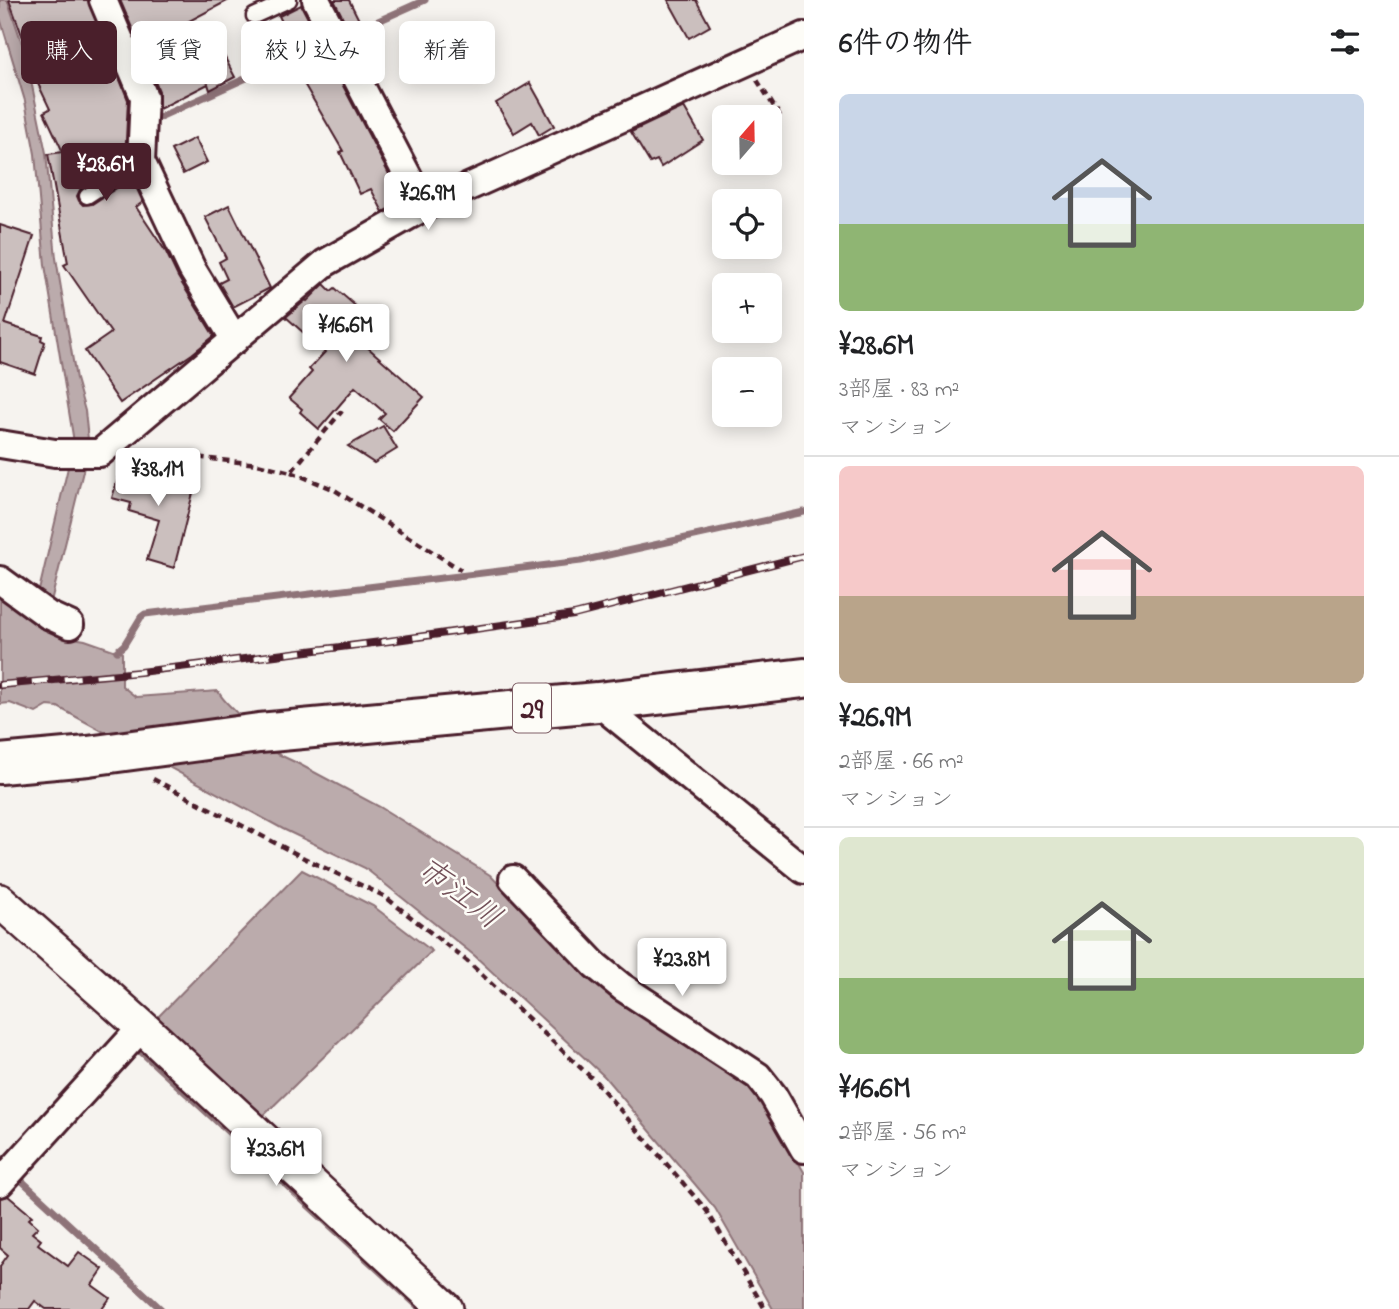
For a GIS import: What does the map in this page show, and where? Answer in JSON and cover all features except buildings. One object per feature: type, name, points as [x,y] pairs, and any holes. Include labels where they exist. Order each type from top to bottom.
[{"type":"main road","name":"29","points":[[0,764],[88,756],[259,733],[597,702],[804,678]]},
{"type":"street","points":[[103,0],[144,97],[141,161],[192,269],[234,340]]},
{"type":"street","points":[[316,0],[424,207]]},
{"type":"street","points":[[0,444],[87,451],[234,340],[325,262],[424,207],[804,36]]},
{"type":"street","points":[[0,580],[49,614]]},
{"type":"street","points":[[597,702],[804,870]]},
{"type":"street","points":[[513,879],[595,965],[622,987],[758,1076],[773,1095],[804,1149]]},
{"type":"street","points":[[0,901],[142,1027],[446,1309]]},
{"type":"street","points":[[0,1183],[142,1027]]},
{"type":"lane","points":[[254,16],[289,0]]},
{"type":"lane","points":[[87,196],[141,161]]},
{"type":"path","points":[[747,61],[774,105]]},
{"type":"path","points":[[291,472],[342,411]]},
{"type":"path","points":[[87,451],[257,464],[291,472],[332,489],[461,570]]},
{"type":"path","points":[[148,776],[304,858],[384,896],[467,961],[597,1083],[708,1211],[765,1309]]},
{"type":"water","name":"市江川","points":[[0,0],[7,0],[21,40],[21,84],[32,84],[46,153],[56,258],[88,439],[84,467],[46,622],[61,636],[85,640],[122,653],[122,686],[136,697],[218,691],[241,718],[233,733],[380,807],[490,875],[592,981],[760,1096],[804,1172],[804,1309],[773,1309],[715,1208],[604,1076],[475,956],[365,868],[283,829],[58,707],[48,706],[36,713],[10,703],[0,704],[0,588],[37,599],[74,442],[45,265],[35,154],[25,101],[0,18]]},
{"type":"water","points":[[302,870],[373,906],[432,951],[259,1120],[154,1021]]},
{"type":"waterway","points":[[378,21],[425,0]]},
{"type":"waterway","points":[[153,120],[241,81]]},
{"type":"waterway","points":[[117,651],[145,614],[581,561],[804,512]]},
{"type":"waterway","points":[[139,1050],[421,1309]]},
{"type":"waterway","points":[[21,1180],[161,1309]]},
{"type":"railway","points":[[0,685],[140,672],[574,615],[804,556]]}]
